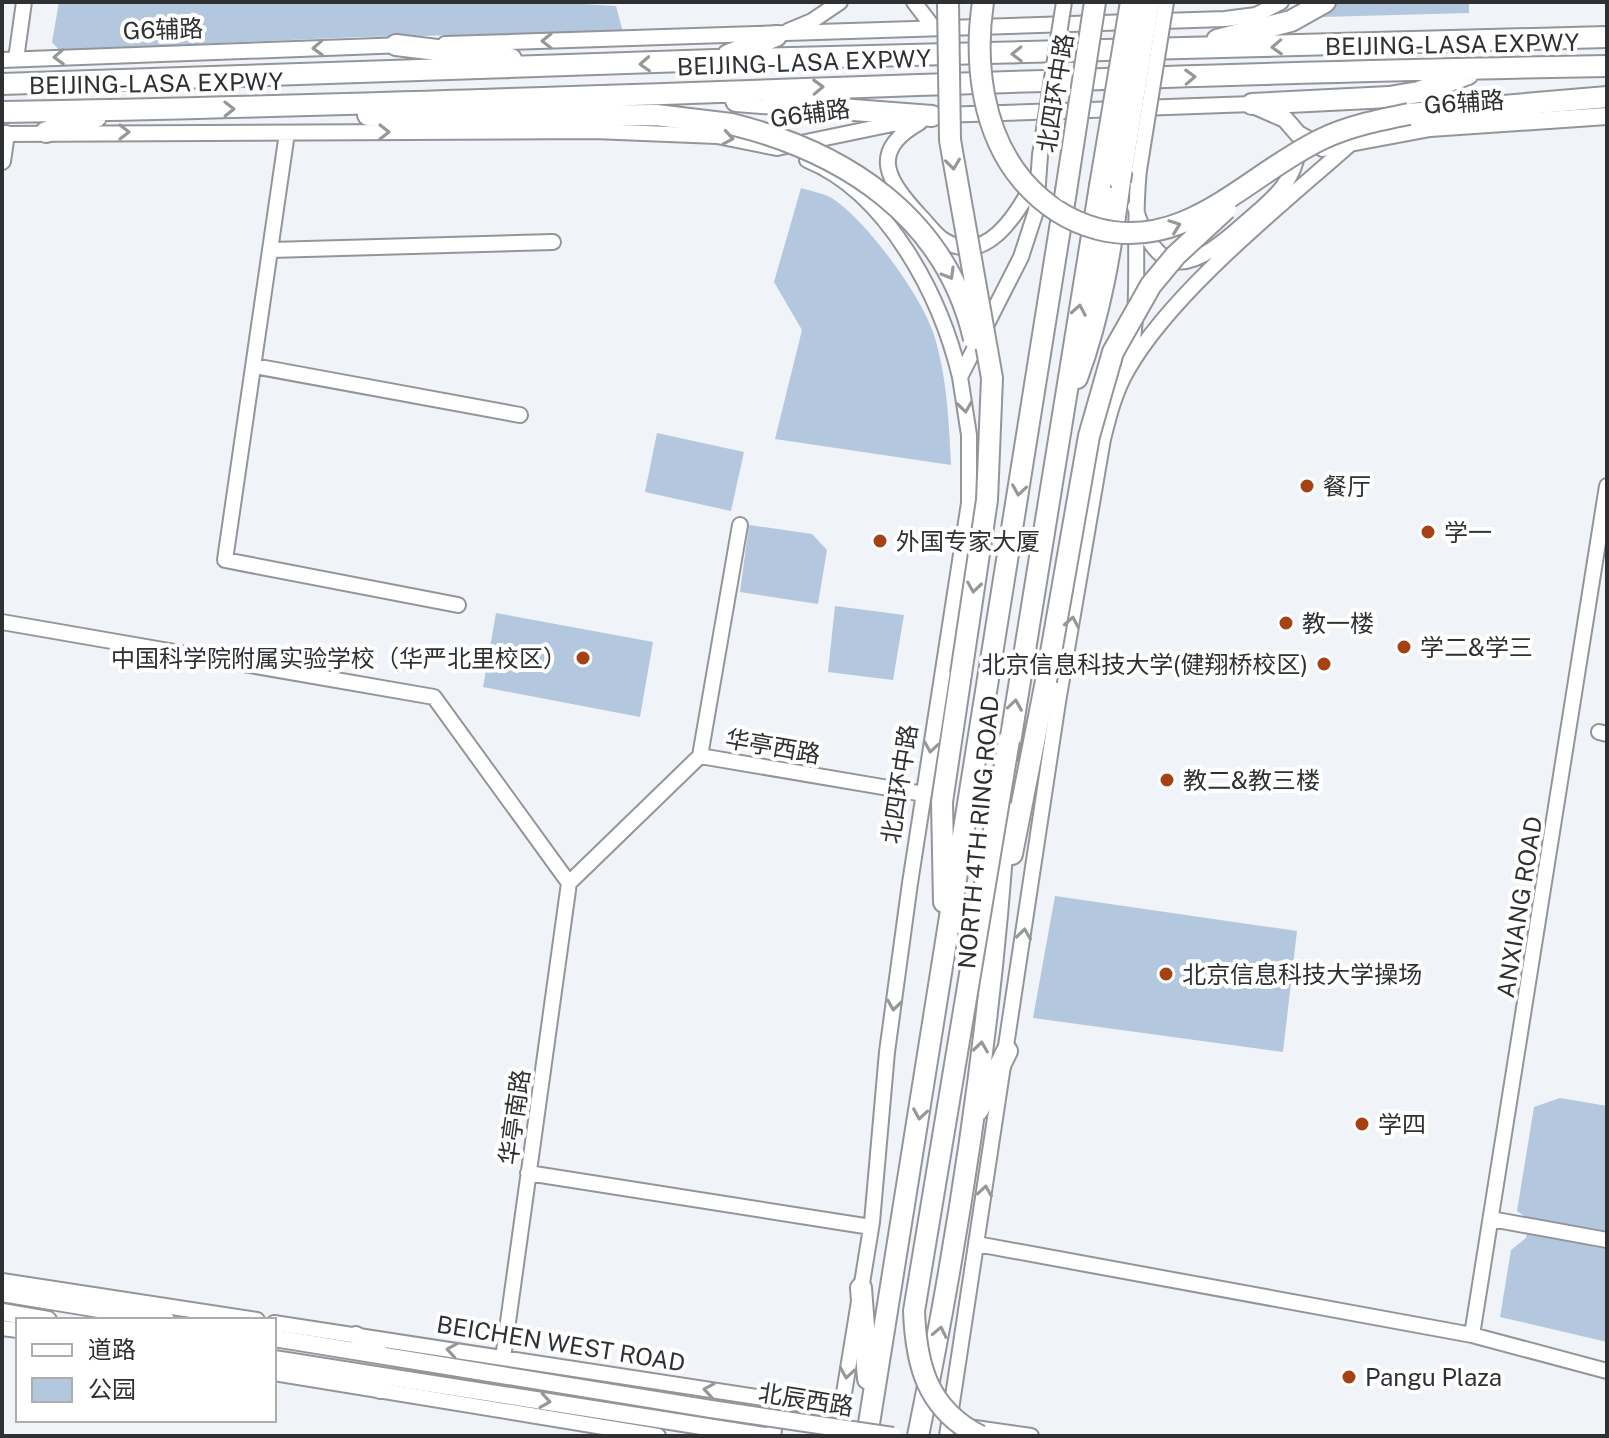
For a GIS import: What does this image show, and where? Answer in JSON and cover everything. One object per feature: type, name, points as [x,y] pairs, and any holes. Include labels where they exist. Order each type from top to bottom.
[{"type":"highway","points":[[945,954],[942,802],[987,500],[992,378],[950,140],[948,2]]},
{"type":"highway","points":[[983,2],[979,31],[982,78],[996,134],[1017,174],[1032,192],[1065,217],[1084,225],[1124,234],[1159,231],[1195,218],[1321,139],[1359,126],[1409,114],[1607,97]]},
{"type":"highway","name":"北四环中路","points":[[1066,191],[1095,2]]},
{"type":"highway","points":[[1110,183],[1131,2]]},
{"type":"highway","points":[[1110,183],[1149,2]]},
{"type":"highway","points":[[1174,50],[1291,21],[1314,11],[1325,2]]},
{"type":"highway","points":[[715,60],[776,36]]},
{"type":"highway","name":"BEIJING-LASA EXPWY","points":[[2,84],[715,60],[1607,37]]},
{"type":"highway","points":[[396,45],[574,67]]},
{"type":"highway","name":"BEIJING-LASA EXPWY","points":[[2,112],[280,108],[628,93],[1607,66]]},
{"type":"highway","points":[[1252,104],[1419,92],[1482,68]]},
{"type":"highway","points":[[628,93],[932,116]]},
{"type":"highway","points":[[280,108],[409,118],[656,115],[731,124],[780,136],[853,171],[884,193],[938,254],[969,318],[981,369],[987,500]]},
{"type":"highway","points":[[46,132],[123,110]]},
{"type":"highway","points":[[998,925],[1046,681],[1089,436],[1113,352],[1130,317],[1176,255],[1267,172]]},
{"type":"highway","name":"NORTH 4TH RING ROAD","points":[[918,1436],[943,1317],[998,925],[1009,740],[1059,427],[1110,183]]},
{"type":"highway","name":"NORTH 4TH RING ROAD","points":[[871,1415],[1066,191]]},
{"type":"highway","points":[[980,1436],[939,1403],[923,1377],[916,1346],[914,1311],[1009,740]]},
{"type":"highway","points":[[969,1128],[1007,1051]]},
{"type":"highway","points":[[861,1288],[871,1415],[867,1436]]},
{"type":"main road","name":"G6辅路","points":[[1252,104],[1285,119],[1298,134],[1323,148],[1348,146],[1379,135],[1430,128],[1607,116]]},
{"type":"main road","points":[[2,161],[4,134]]},
{"type":"main road","points":[[2,1290],[19,1296],[154,1318]]},
{"type":"main road","points":[[2,1312],[36,1318]]},
{"type":"main road","points":[[356,1335],[384,1355]]},
{"type":"main road","name":"BEICHEN WEST ROAD","points":[[276,1338],[711,1409]]},
{"type":"main road","points":[[276,1359],[349,1371],[380,1390]]},
{"type":"main road","name":"北辰西路","points":[[349,1371],[765,1436]]},
{"type":"main road","name":"北辰西路","points":[[711,1409],[893,1436]]},
{"type":"street","points":[[9,59],[24,2]]},
{"type":"street","points":[[776,36],[812,21],[840,2]]},
{"type":"street","points":[[914,2],[933,27]]},
{"type":"street","name":"北四环中路","points":[[837,1436],[871,1227],[887,1052],[969,503],[969,435],[960,377],[1021,257],[1036,211],[1036,178],[1064,2]]},
{"type":"street","points":[[1128,369],[1137,323],[1135,207],[1166,2]]},
{"type":"street","name":"G6辅路","points":[[9,59],[1225,19],[1256,15],[1281,2]]},
{"type":"street","name":"G6辅路","points":[[4,134],[594,131],[717,136],[777,148],[932,116],[1252,104]]},
{"type":"street","points":[[932,116],[902,132],[890,148],[888,166],[894,188],[942,239],[961,246],[983,243],[1003,232],[1036,178]]},
{"type":"street","points":[[287,133],[225,560],[458,605]]},
{"type":"street","points":[[1135,207],[1143,234],[1153,251],[1170,259],[1190,262],[1211,253],[1279,192],[1294,174],[1298,134]]},
{"type":"street","points":[[1031,1436],[948,1430],[1056,713],[1103,439],[1113,401],[1128,369],[1189,294],[1348,146]]},
{"type":"street","points":[[777,148],[813,163],[844,183],[882,217],[930,290],[953,345],[960,377]]},
{"type":"street","points":[[271,250],[553,242]]},
{"type":"street","points":[[254,366],[520,415]]},
{"type":"street","name":"ANXIANG ROAD","points":[[1472,1335],[1607,490]]},
{"type":"street","points":[[700,756],[740,525]]},
{"type":"street","points":[[2,622],[434,697],[569,883]]},
{"type":"street","name":"华亭西路","points":[[569,883],[700,756],[924,794]]},
{"type":"street","name":"华亭南路","points":[[503,1358],[569,883]]},
{"type":"street","points":[[528,1173],[871,1227]]},
{"type":"street","points":[[1491,1219],[1607,1240]]},
{"type":"street","points":[[977,1244],[1472,1335],[1607,1371]]},
{"type":"street","points":[[2,1281],[244,1318]]},
{"type":"street","name":"BEICHEN WEST ROAD","points":[[276,1323],[841,1410]]},
{"type":"street","points":[[276,1373],[658,1436]]},
{"type":"street","points":[[773,1436],[779,1400]]},
{"type":"green space","points":[[59,2],[551,2],[616,6],[623,32],[361,37],[59,50],[52,42]]},
{"type":"green space","points":[[1338,2],[1469,2],[1469,13],[1322,17]]},
{"type":"green space","points":[[801,188],[830,197],[859,222],[890,258],[926,316],[938,348],[944,381],[951,465],[775,439],[802,330],[774,282]]},
{"type":"green space","points":[[657,433],[744,452],[731,511],[645,492]]},
{"type":"green space","points":[[749,525],[812,534],[827,550],[818,604],[740,592]]},
{"type":"green space","points":[[835,606],[904,615],[893,680],[828,672]]},
{"type":"green space","points":[[496,613],[653,642],[640,717],[483,687]]},
{"type":"green space","name":"北京信息科技大学操场","points":[[1055,896],[1297,931],[1283,1052],[1033,1018]]},
{"type":"green space","points":[[1560,1098],[1607,1106],[1607,1342],[1500,1317],[1511,1250],[1526,1238],[1530,1220],[1517,1211],[1534,1107]]},
{"type":"place","name":"餐厅","points":[[1307,486]]},
{"type":"place","name":"学一","points":[[1428,532]]},
{"type":"place","name":"外国专家大厦","points":[[880,541]]},
{"type":"place","name":"教一楼","points":[[1286,623]]},
{"type":"place","name":"学二&学三","points":[[1404,647]]},
{"type":"place","name":"中国科学院附属实验学校（华严北里校区）","points":[[583,658]]},
{"type":"place","name":"北京信息科技大学(健翔桥校区)","points":[[1324,664]]},
{"type":"place","name":"教二&教三楼","points":[[1167,780]]},
{"type":"place","name":"北京信息科技大学操场","points":[[1166,974]]},
{"type":"place","name":"学四","points":[[1362,1124]]},
{"type":"place","name":"Pangu Plaza","points":[[1349,1377]]}]
